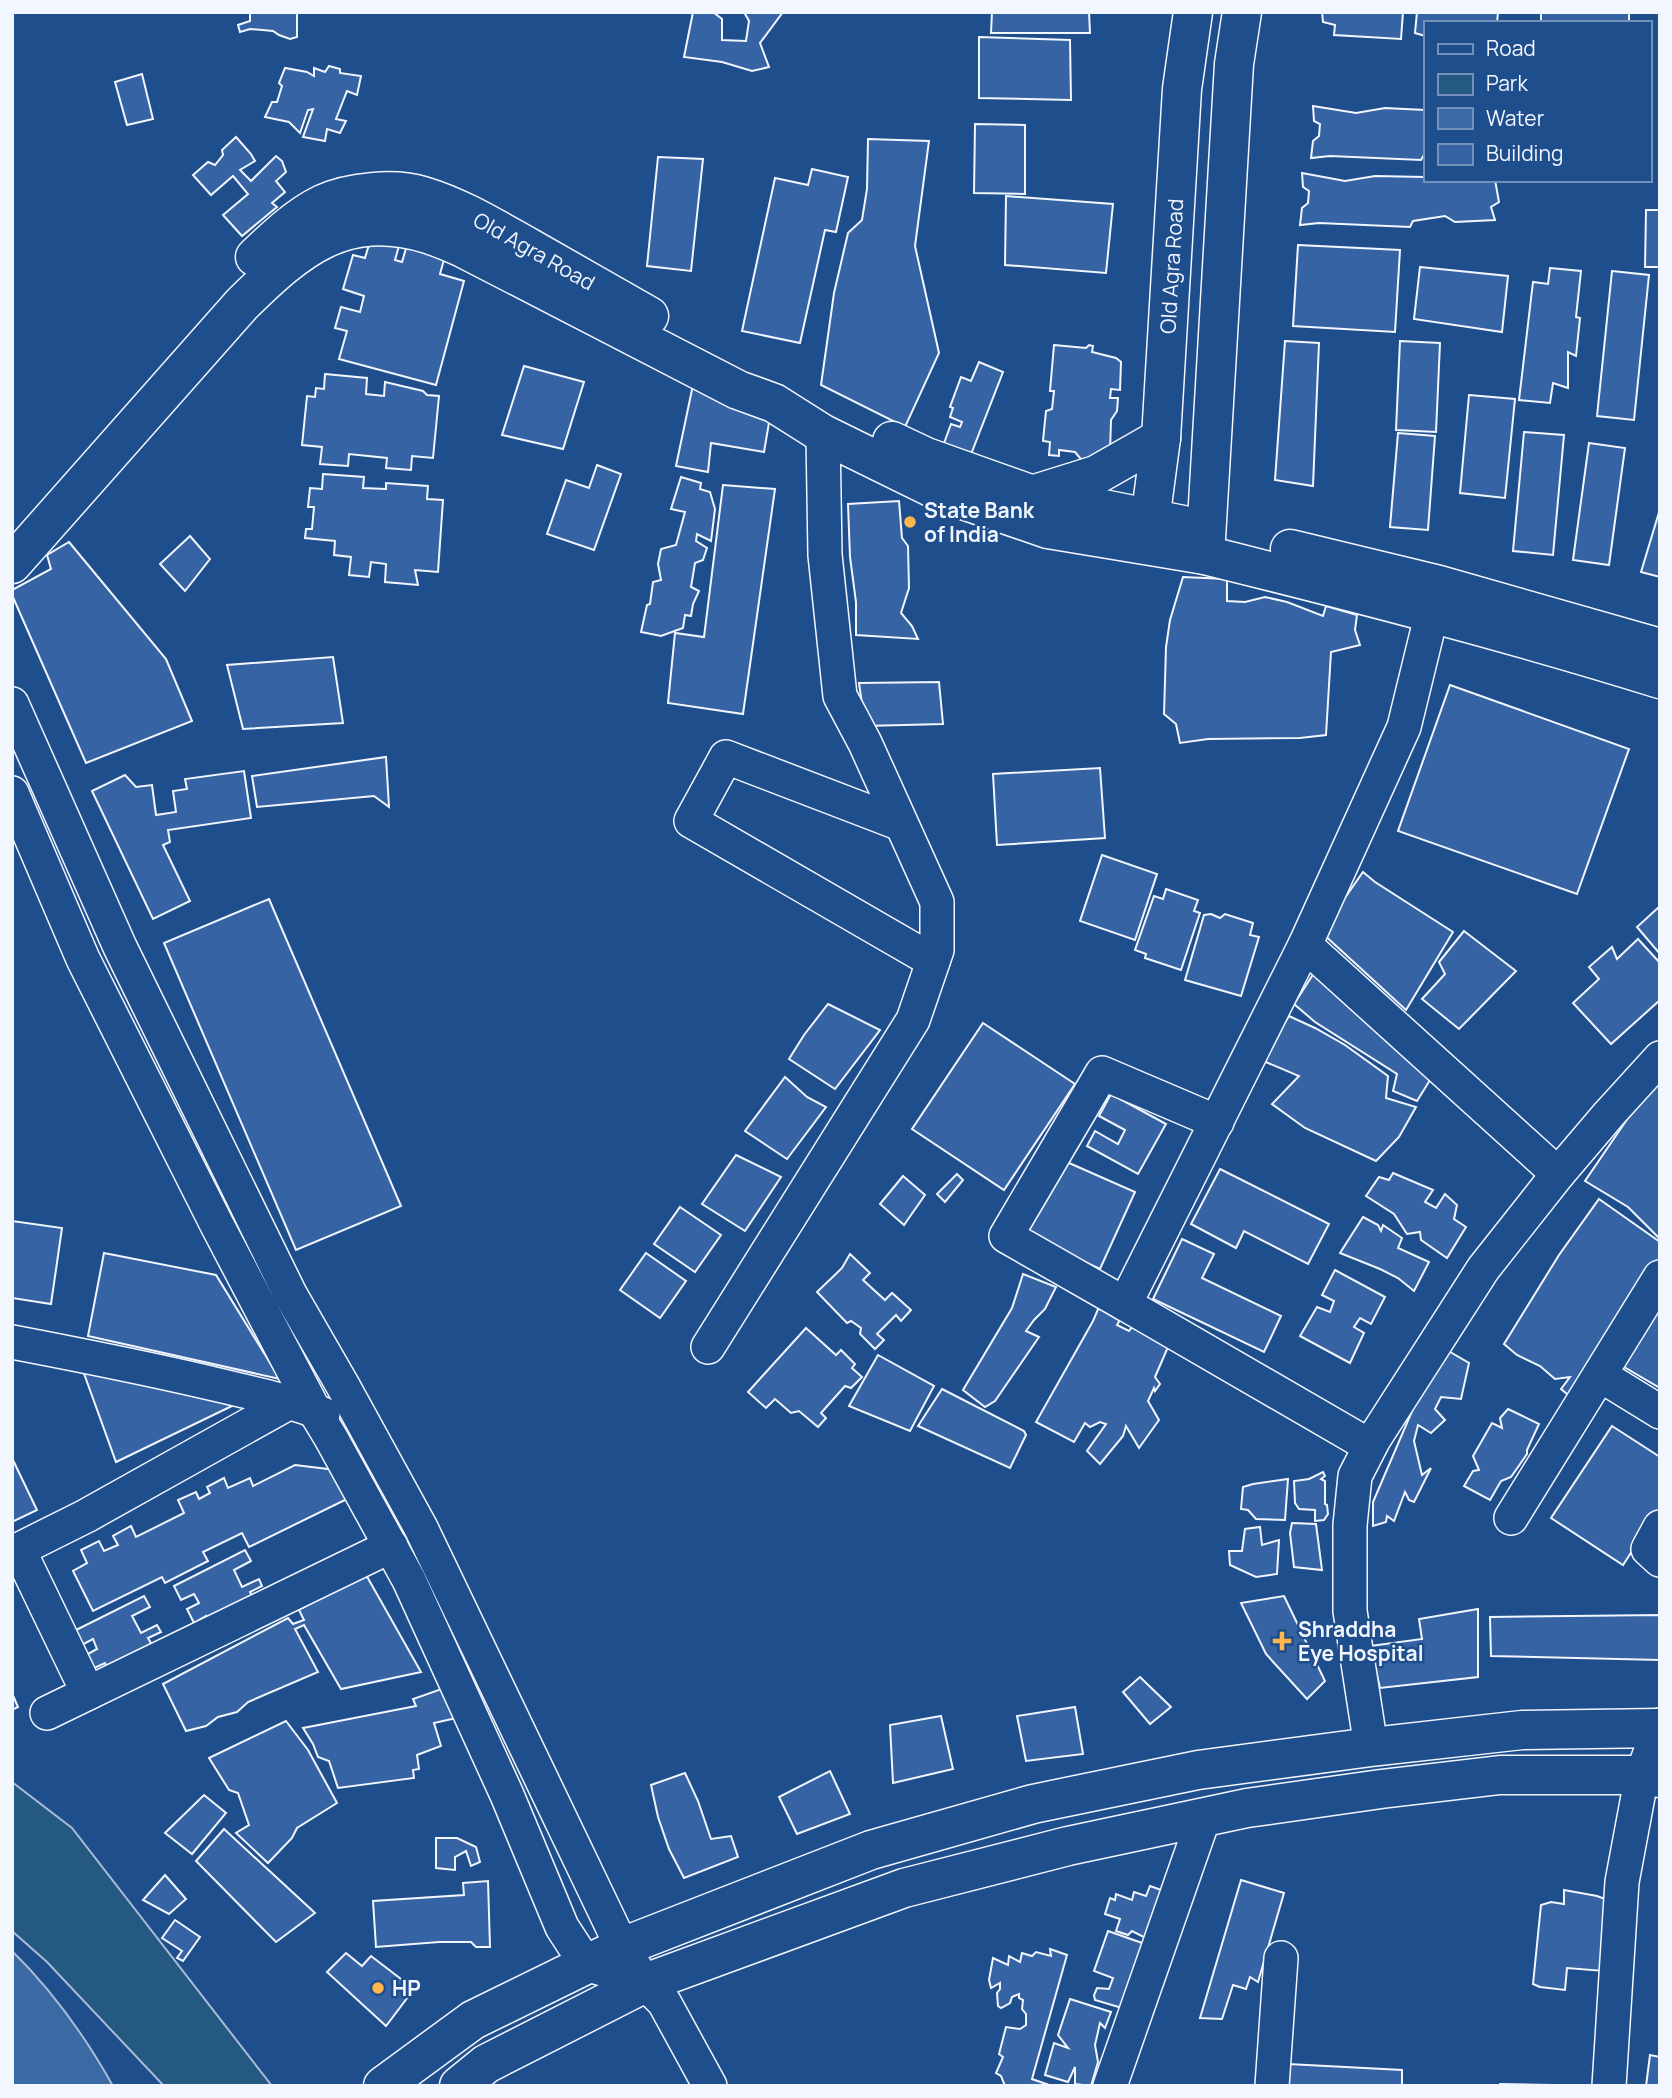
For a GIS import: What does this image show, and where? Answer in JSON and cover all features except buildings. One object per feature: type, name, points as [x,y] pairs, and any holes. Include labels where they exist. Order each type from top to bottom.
[{"type":"main road","name":"Old Agra Road","points":[[1148,533],[1161,438],[1182,89],[1193,12]]},
{"type":"main road","points":[[1206,542],[1234,64],[1242,12]]},
{"type":"main road","name":"Old Agra Road","points":[[12,526],[225,285],[293,224],[323,204],[384,192],[421,195],[473,216],[744,381],[823,434],[943,493],[1048,529],[1148,533],[1206,542],[1435,598]]},
{"type":"main road","name":"Old Agra Road","points":[[12,564],[242,304],[279,267],[304,248],[340,231],[366,227],[394,227],[428,234],[452,243],[744,381],[840,418],[926,457],[1148,533]]},
{"type":"main road","points":[[1033,495],[1096,475],[1161,438]]},
{"type":"main road","points":[[1435,598],[1660,648]]},
{"type":"main road","points":[[1435,598],[1565,649],[1660,679]]},
{"type":"main road","points":[[383,2086],[473,2020],[622,1947],[872,1850],[1033,1804],[1198,1770],[1371,1747],[1522,1730],[1659,1727]]},
{"type":"main road","points":[[459,2086],[486,2064],[645,1983],[904,1888],[1068,1846],[1247,1808],[1500,1775],[1651,1777]]},
{"type":"street","points":[[708,1347],[913,1020],[937,950],[937,902],[865,743],[840,696],[825,555],[823,434]]},
{"type":"street","points":[[1125,1304],[1305,945],[1404,727],[1435,598]]},
{"type":"street","points":[[12,704],[120,947],[290,1294],[421,1528],[622,1947],[645,1983],[664,2003],[710,2086]]},
{"type":"street","points":[[901,824],[726,757],[691,821],[933,961]]},
{"type":"street","points":[[12,793],[83,959],[302,1406],[391,1546],[409,1580],[507,1795],[562,1927],[586,1964],[645,1983]]},
{"type":"street","points":[[1305,945],[1558,1174]]},
{"type":"street","points":[[1371,1747],[1350,1611],[1350,1525],[1355,1476],[1370,1446],[1483,1269],[1558,1174],[1660,1058]]},
{"type":"street","points":[[1217,1122],[1102,1073],[1006,1237],[1370,1446]]},
{"type":"street","points":[[1511,1518],[1660,1277]]},
{"type":"street","points":[[12,1342],[99,1358],[302,1406],[368,1431]]},
{"type":"street","points":[[1600,1375],[1660,1412]]},
{"type":"street","points":[[88,1693],[16,1551],[302,1406]]},
{"type":"street","points":[[1660,1527],[1648,1549],[1660,1560]]},
{"type":"street","points":[[47,1713],[391,1546]]},
{"type":"street","points":[[1609,2086],[1622,1882],[1651,1777],[1659,1727]]},
{"type":"street","points":[[1110,2086],[1204,1817]]},
{"type":"street","points":[[1272,2086],[1281,1958]]},
{"type":"green space","points":[[12,1782],[72,1828],[272,2086],[164,2086],[47,1962],[12,1931]]},
{"type":"water","points":[[12,1951],[67,2015],[113,2086],[12,2086]]},
{"type":"place","name":"State Bank of India","points":[[910,522]]},
{"type":"place","name":"Shraddha Eye Hospital","points":[[1282,1641]]},
{"type":"place","name":"HP","points":[[378,1988]]}]
